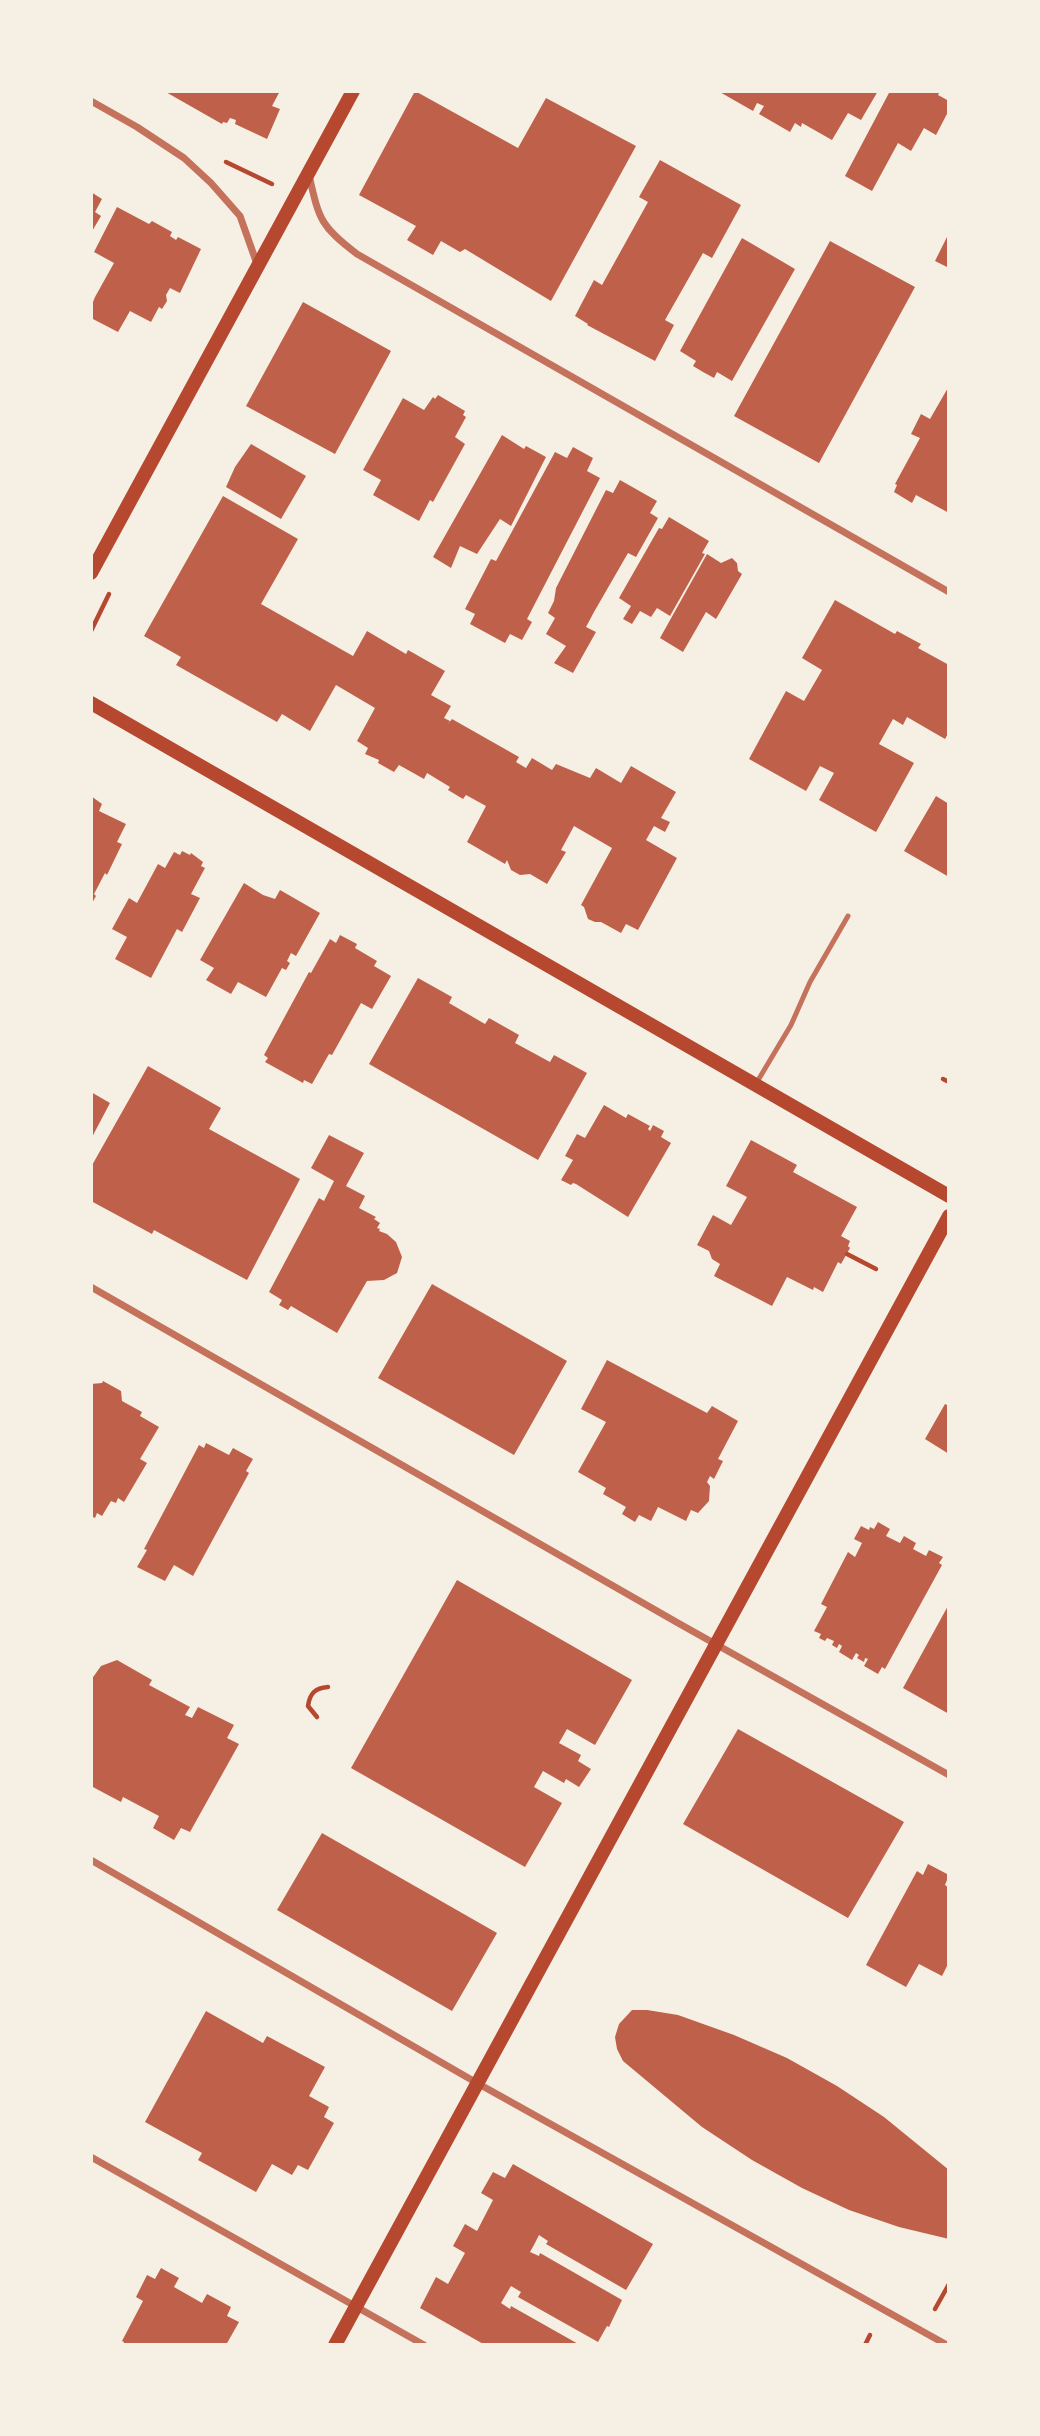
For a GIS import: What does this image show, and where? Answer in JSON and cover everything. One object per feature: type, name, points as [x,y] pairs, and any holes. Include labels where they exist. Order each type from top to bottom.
[{"type":"main road","points":[[91,573],[352,91]]},
{"type":"main road","points":[[91,702],[949,1196]]},
{"type":"main road","points":[[335,2345],[949,1216]]},
{"type":"street","points":[[91,101],[184,158],[212,183],[240,216],[258,268]]},
{"type":"street","points":[[308,174],[318,214],[333,236],[357,254],[949,592]]},
{"type":"street","points":[[91,1287],[949,1775]]},
{"type":"street","points":[[91,1860],[477,2082],[948,2344]]},
{"type":"street","points":[[91,2157],[424,2345]]},
{"type":"lane","points":[[755,1085],[792,1025],[810,982],[848,916]]},
{"type":"path","points":[[943,1079],[949,1082]]},
{"type":"path","points":[[847,1254],[876,1269]]},
{"type":"path","points":[[317,1717],[308,1706],[310,1695],[318,1688],[328,1687]]},
{"type":"path","points":[[934,2309],[949,2284]]},
{"type":"path","points":[[865,2345],[870,2335]]},
{"type":"building","points":[[164,91],[280,91],[272,106],[280,109],[267,139],[235,124],[236,120],[230,118],[227,123],[222,124]]},
{"type":"building","points":[[415,91],[518,148],[546,98],[636,146],[551,301],[465,249],[460,252],[441,241],[433,255],[407,240],[416,226],[359,195]]},
{"type":"building","points":[[718,91],[878,91],[861,120],[848,113],[832,140],[802,123],[801,127],[795,123],[790,132],[759,114],[764,106],[757,103],[753,111]]},
{"type":"building","points":[[890,91],[940,91],[938,95],[949,101],[949,110],[936,135],[924,128],[911,151],[898,143],[872,191],[845,176]]},
{"type":"building","points":[[660,160],[741,205],[712,258],[703,253],[665,320],[674,325],[655,361],[575,316],[594,280],[602,285],[648,202],[639,197]]},
{"type":"building","points":[[91,192],[102,199],[95,212],[101,216],[91,233]]},
{"type":"building","points":[[117,207],[149,224],[152,221],[172,232],[170,236],[176,240],[178,237],[201,249],[180,293],[170,288],[166,295],[167,301],[162,309],[159,307],[151,322],[130,311],[118,332],[91,318],[95,297],[114,263],[94,252]]},
{"type":"building","points":[[949,233],[949,268],[935,261]]},
{"type":"building","points":[[742,238],[795,269],[732,381],[717,372],[714,378],[703,372],[693,366],[696,361],[680,351]]},
{"type":"building","points":[[830,241],[915,287],[819,463],[734,416]]},
{"type":"building","points":[[303,302],[391,351],[335,454],[246,406]]},
{"type":"building","points":[[949,386],[949,513],[916,495],[912,503],[894,492],[897,485],[895,484],[920,438],[911,434],[921,414],[930,419]]},
{"type":"building","points":[[438,395],[465,411],[463,415],[466,417],[455,437],[465,444],[433,502],[430,500],[419,521],[373,495],[381,480],[363,470],[403,398],[424,410],[433,397],[435,399]]},
{"type":"building","points":[[502,435],[524,449],[526,446],[546,457],[511,526],[500,519],[477,554],[460,546],[451,568],[433,557]]},
{"type":"building","points":[[251,444],[306,476],[281,519],[226,487],[235,467]]},
{"type":"building","points":[[573,447],[593,458],[587,471],[600,478],[527,619],[532,622],[522,640],[510,634],[505,643],[470,624],[475,614],[465,609],[491,559],[496,561],[555,452],[567,458]]},
{"type":"building","points":[[620,480],[657,501],[650,513],[658,518],[636,557],[628,553],[594,612],[586,627],[596,632],[573,673],[554,663],[566,646],[546,634],[555,618],[548,613],[556,588],[606,490],[613,493]]},
{"type":"building","points":[[223,496],[298,539],[261,604],[353,656],[367,631],[406,654],[408,650],[445,671],[431,695],[451,706],[444,718],[450,721],[448,724],[452,719],[519,757],[516,762],[526,768],[532,758],[552,770],[556,764],[590,778],[596,768],[621,783],[631,766],[676,792],[661,818],[670,822],[665,832],[654,826],[646,840],[677,858],[638,930],[626,924],[621,933],[601,922],[588,919],[581,905],[612,848],[574,826],[561,850],[566,852],[547,884],[530,874],[520,875],[511,870],[507,860],[505,864],[467,842],[486,806],[466,795],[463,799],[448,790],[450,787],[427,773],[424,779],[399,765],[394,772],[378,763],[379,760],[365,754],[368,748],[357,741],[375,708],[336,685],[310,731],[282,714],[277,722],[176,665],[181,657],[144,636]]},
{"type":"building","points":[[669,517],[709,541],[702,553],[705,554],[670,616],[657,608],[651,617],[640,611],[632,624],[623,619],[631,606],[619,598],[659,528],[662,529]]},
{"type":"building","points":[[707,554],[721,563],[732,558],[742,574],[716,619],[706,612],[683,652],[660,638]]},
{"type":"building","points":[[835,600],[895,634],[897,631],[921,644],[918,648],[949,665],[949,732],[945,739],[907,717],[903,725],[893,719],[879,744],[914,763],[876,832],[819,800],[834,773],[820,766],[806,791],[749,759],[786,691],[804,701],[822,670],[802,658]]},
{"type":"building","points":[[91,796],[102,804],[99,811],[126,824],[117,842],[122,844],[94,894],[96,896],[91,905]]},
{"type":"building","points":[[936,796],[949,804],[949,877],[904,851]]},
{"type":"building","points":[[182,851],[190,855],[191,853],[203,862],[201,866],[205,868],[191,894],[200,898],[182,932],[177,929],[151,978],[115,959],[127,937],[112,929],[129,898],[137,903],[158,864],[165,868],[174,852],[180,855]]},
{"type":"building","points":[[244,883],[275,899],[280,890],[320,913],[296,956],[291,953],[287,961],[290,963],[286,970],[282,968],[266,997],[238,982],[231,994],[206,980],[214,968],[200,960]]},
{"type":"building","points":[[340,935],[357,944],[355,948],[377,961],[374,966],[391,976],[372,1009],[361,1003],[332,1055],[329,1054],[312,1084],[304,1080],[303,1083],[265,1062],[268,1058],[264,1055],[309,972],[311,973],[330,939],[336,943]]},
{"type":"building","points":[[418,978],[452,997],[449,1003],[485,1024],[489,1018],[519,1035],[515,1043],[550,1062],[554,1055],[587,1073],[538,1160],[369,1064]]},
{"type":"building","points":[[148,1066],[221,1108],[209,1129],[300,1179],[247,1280],[154,1230],[152,1234],[91,1201],[91,1167]]},
{"type":"building","points":[[91,1092],[110,1103],[91,1139]]},
{"type":"building","points":[[604,1105],[626,1118],[628,1114],[650,1126],[650,1131],[653,1125],[664,1131],[661,1137],[671,1143],[628,1217],[576,1184],[571,1185],[561,1180],[573,1160],[565,1156],[577,1134],[585,1138]]},
{"type":"building","points":[[329,1135],[364,1153],[346,1186],[365,1196],[359,1208],[376,1217],[374,1219],[380,1223],[377,1228],[396,1242],[402,1257],[397,1273],[384,1280],[367,1281],[337,1333],[291,1306],[288,1310],[279,1305],[282,1300],[269,1292],[319,1198],[324,1201],[334,1181],[311,1168]]},
{"type":"building","points":[[751,1140],[797,1165],[793,1172],[857,1207],[841,1236],[850,1241],[850,1248],[841,1264],[838,1262],[823,1292],[787,1277],[772,1306],[714,1276],[720,1264],[712,1259],[709,1251],[697,1245],[713,1215],[731,1225],[747,1197],[726,1186]]},
{"type":"building","points":[[432,1284],[567,1361],[514,1455],[378,1378]]},
{"type":"building","points":[[607,1360],[707,1413],[712,1406],[738,1421],[718,1459],[723,1461],[714,1479],[710,1476],[707,1482],[710,1486],[709,1501],[698,1513],[691,1510],[686,1521],[658,1507],[651,1521],[639,1515],[635,1522],[622,1514],[626,1507],[603,1494],[606,1488],[578,1472],[606,1422],[581,1409]]},
{"type":"building","points":[[103,1381],[121,1391],[122,1401],[142,1412],[140,1416],[159,1427],[140,1459],[147,1463],[124,1502],[118,1498],[116,1503],[111,1501],[102,1516],[97,1513],[95,1518],[91,1516],[91,1384]]},
{"type":"building","points":[[945,1404],[949,1406],[949,1454],[925,1439]]},
{"type":"building","points":[[206,1443],[229,1455],[233,1448],[253,1459],[246,1471],[249,1473],[193,1576],[174,1565],[165,1581],[137,1567],[199,1445],[204,1448]]},
{"type":"building","points":[[878,1522],[890,1529],[886,1536],[900,1543],[904,1536],[916,1543],[913,1549],[926,1556],[929,1550],[943,1557],[939,1563],[942,1565],[885,1669],[882,1667],[878,1674],[864,1666],[868,1659],[865,1658],[864,1662],[857,1658],[859,1655],[856,1653],[852,1660],[839,1652],[842,1646],[839,1644],[837,1648],[832,1645],[834,1641],[819,1638],[821,1634],[814,1631],[827,1607],[821,1604],[848,1552],[855,1557],[862,1543],[854,1539],[861,1526],[874,1529]]},
{"type":"building","points":[[457,1580],[632,1680],[595,1745],[567,1729],[559,1743],[581,1755],[578,1761],[591,1769],[579,1787],[566,1779],[564,1783],[543,1771],[534,1787],[562,1803],[525,1867],[351,1768]]},
{"type":"building","points":[[949,1604],[949,1714],[903,1688]]},
{"type":"building","points":[[117,1660],[152,1680],[149,1685],[190,1707],[185,1715],[192,1718],[198,1707],[234,1725],[227,1738],[239,1744],[190,1832],[181,1828],[174,1840],[153,1828],[159,1816],[123,1797],[121,1802],[91,1786],[91,1680],[101,1666]]},
{"type":"building","points":[[738,1729],[904,1822],[848,1918],[683,1824]]},
{"type":"building","points":[[322,1833],[497,1933],[452,2011],[277,1910]]},
{"type":"building","points":[[928,1864],[949,1875],[945,1885],[949,1888],[949,1962],[942,1976],[919,1964],[906,1987],[866,1965],[917,1871],[923,1875]]},
{"type":"building","points":[[632,2010],[678,2015],[734,2035],[787,2058],[884,2117],[949,2170],[949,2239],[899,2227],[849,2210],[752,2160],[702,2127],[623,2061],[615,2037],[619,2024]]},
{"type":"building","points":[[206,2011],[263,2043],[267,2036],[325,2067],[309,2096],[329,2107],[324,2117],[334,2123],[308,2170],[298,2165],[292,2175],[272,2164],[256,2192],[198,2160],[202,2153],[145,2122]]},
{"type":"building","points":[[513,2164],[653,2244],[626,2290],[546,2244],[548,2241],[539,2235],[530,2252],[539,2256],[540,2253],[622,2300],[609,2327],[607,2326],[598,2342],[518,2297],[521,2292],[511,2286],[501,2303],[580,2345],[485,2345],[420,2308],[436,2277],[448,2284],[465,2253],[453,2246],[465,2224],[477,2231],[493,2200],[481,2193],[493,2172],[505,2178]]},
{"type":"building","points":[[161,2268],[179,2278],[174,2287],[202,2303],[207,2294],[231,2307],[227,2316],[239,2322],[226,2345],[123,2345],[122,2341],[143,2301],[136,2297],[147,2275],[155,2279]]}]
